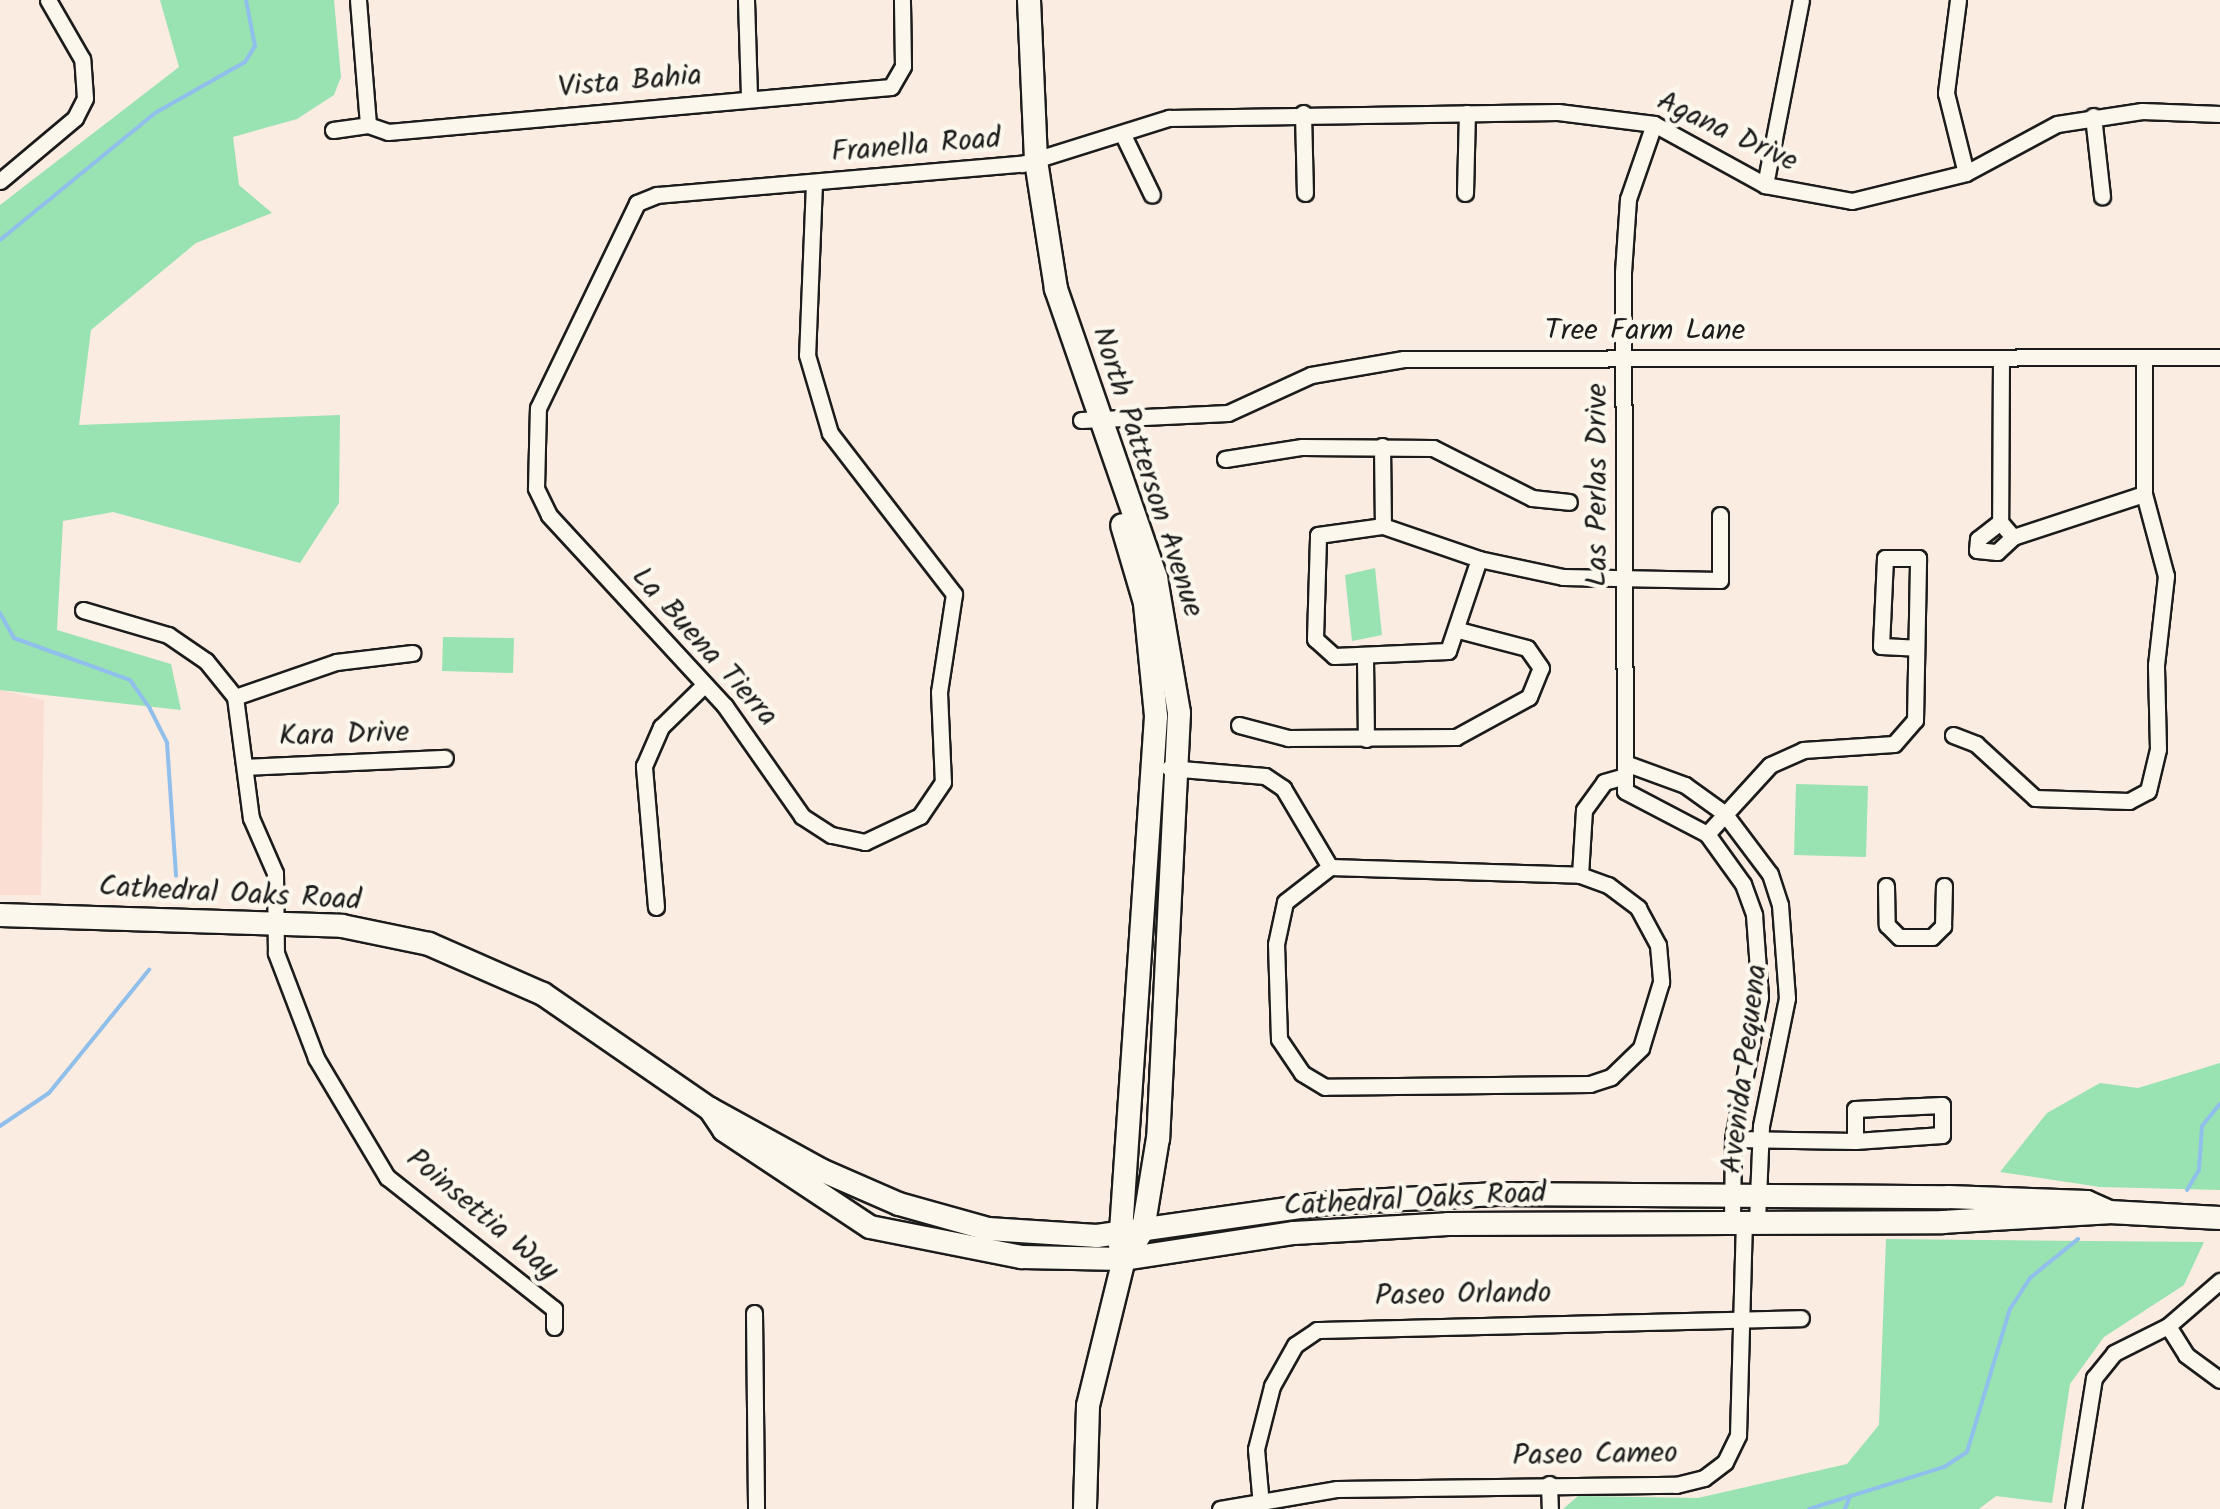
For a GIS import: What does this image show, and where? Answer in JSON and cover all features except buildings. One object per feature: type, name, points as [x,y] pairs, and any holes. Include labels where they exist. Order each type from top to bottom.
[{"type":"main road","name":"North Patterson Avenue","points":[[1014,0],[1029,162],[1056,289],[1089,420],[1166,612],[1158,1138],[1143,1230],[1124,1259],[1088,1406],[1085,1509]]},
{"type":"main road","name":"North Patterson Avenue","points":[[1028,0],[1029,162]]},
{"type":"main road","name":"North Patterson Avenue","points":[[1124,1259],[1116,1234],[1132,1125],[1165,768]]},
{"type":"main road","name":"Cathedral Oaks Road","points":[[0,915],[276,923],[384,932],[466,956],[543,994],[710,1109],[857,1188],[932,1215],[1028,1234],[1116,1234],[1398,1197],[1757,1196],[2088,1202],[2109,1212]]},
{"type":"main road","name":"Cathedral Oaks Road","points":[[710,1109],[724,1130],[870,1227],[978,1253],[1124,1259],[1353,1227],[2109,1212],[2220,1218]]},
{"type":"street","points":[[0,181],[75,118],[85,98],[82,59],[48,0]]},
{"type":"street","points":[[358,0],[368,125]]},
{"type":"street","points":[[746,0],[749,98]]},
{"type":"street","name":"Vista Bahia","points":[[333,130],[368,125],[388,132],[897,83],[902,0]]},
{"type":"street","points":[[1766,186],[1801,0]]},
{"type":"street","points":[[1958,0],[1946,93],[1966,174]]},
{"type":"street","points":[[1465,193],[1467,112]]},
{"type":"street","name":"Agana Drive","points":[[1029,162],[1124,137],[1168,118],[1602,113],[1654,124],[1766,186],[1852,201],[1966,174],[2017,142],[2093,116],[2220,114]]},
{"type":"street","points":[[1304,114],[1305,194]]},
{"type":"street","points":[[2093,116],[2102,196]]},
{"type":"street","name":"Las Perlas Drive","points":[[1625,777],[1628,199],[1654,124]]},
{"type":"street","points":[[1124,137],[1152,196]]},
{"type":"street","name":"Franella Road","points":[[814,182],[1029,162]]},
{"type":"street","name":"La Buena Tierra","points":[[814,182],[807,354],[830,433],[954,594],[939,692],[943,782],[920,816],[883,839],[831,836],[802,816],[756,744],[549,515],[536,488],[538,408],[632,208],[657,195],[814,182]]},
{"type":"street","points":[[2213,358],[2220,348]]},
{"type":"street","points":[[1953,735],[1976,744],[2035,798],[2129,801],[2148,791],[2158,749],[2156,665],[2166,576],[2144,494],[2144,357]]},
{"type":"street","points":[[2001,358],[2000,522],[2012,537]]},
{"type":"street","name":"Tree Farm Lane","points":[[1089,420],[1228,413],[1356,362],[2213,358]]},
{"type":"street","points":[[1382,446],[1383,526]]},
{"type":"street","points":[[1225,459],[1382,446],[1446,452],[1516,491],[1569,502]]},
{"type":"street","points":[[2000,522],[1978,539],[1977,550],[1997,552],[2012,537],[2144,494]]},
{"type":"street","points":[[1479,559],[1448,651],[1432,658],[1365,659],[1334,656],[1315,639],[1314,550],[1331,528],[1383,526],[1479,559],[1626,581],[1720,580],[1720,515]]},
{"type":"street","points":[[1706,834],[1770,765],[1804,750],[1894,744],[1915,720],[1918,558],[1885,558],[1881,646],[1916,648]]},
{"type":"street","points":[[82,610],[128,619],[179,642],[235,697],[336,662],[412,652]]},
{"type":"street","points":[[1239,725],[1288,738],[1456,737],[1529,696],[1539,683],[1537,658],[1458,630]]},
{"type":"street","points":[[1365,659],[1366,739]]},
{"type":"street","points":[[656,907],[644,766],[661,727],[702,686]]},
{"type":"street","name":"Poinsettia Way","points":[[235,697],[251,818],[275,873],[276,953],[302,1030],[387,1177],[554,1310],[554,1327]]},
{"type":"street","name":"Kara Drive","points":[[245,768],[445,758]]},
{"type":"street","points":[[1165,768],[1265,776],[1283,788],[1330,867]]},
{"type":"street","points":[[1580,875],[1584,810],[1604,782],[1625,777]]},
{"type":"street","name":"Avenida Pequena","points":[[1625,777],[1685,785],[1724,813],[1770,874],[1786,941],[1785,1012],[1760,1136],[1757,1196],[1744,1222]]},
{"type":"street","name":"Avenida Pequena","points":[[1625,777],[1706,834],[1743,884],[1762,968],[1733,1140],[1732,1196],[1744,1222]]},
{"type":"street","points":[[1330,867],[1580,875],[1638,908],[1658,945],[1654,1013],[1628,1065],[1590,1084],[1349,1091],[1302,1073],[1279,1039],[1279,917],[1297,885],[1330,867]]},
{"type":"street","points":[[1886,886],[1887,925],[1899,936],[1915,937],[1943,926],[1944,886]]},
{"type":"street","points":[[1733,1140],[1760,1136],[1855,1141],[1942,1134],[1942,1104],[1855,1109],[1855,1141]]},
{"type":"street","name":"Paseo Cameo","points":[[1220,1509],[1337,1489],[1676,1485],[1725,1462],[1738,1435],[1746,1318],[1744,1222]]},
{"type":"street","points":[[2074,1509],[2094,1378],[2114,1353],[2168,1326],[2220,1281]]},
{"type":"street","points":[[754,1313],[756,1509]]},
{"type":"street","name":"Paseo Orlando","points":[[1260,1504],[1256,1450],[1272,1386],[1294,1345],[1317,1330],[1801,1318]]},
{"type":"street","points":[[2168,1326],[2186,1355],[2220,1380]]},
{"type":"street","points":[[1549,1484],[1550,1509]]},
{"type":"shaded area","points":[[0,690],[44,700],[41,895],[0,895]]},
{"type":"green space","points":[[160,0],[334,0],[341,77],[334,95],[297,119],[233,137],[239,185],[272,213],[196,243],[91,330],[79,425],[340,415],[339,503],[300,563],[113,512],[63,521],[57,630],[171,664],[181,710],[0,690],[0,205],[179,67]]},
{"type":"green space","points":[[1375,568],[1382,635],[1352,641],[1345,575]]},
{"type":"green space","points":[[443,637],[514,638],[513,673],[442,671]]},
{"type":"green space","points":[[1796,784],[1868,786],[1866,857],[1794,855]]},
{"type":"green space","points":[[2220,1063],[2220,1190],[2100,1187],[2000,1172],[2047,1113],[2100,1083],[2138,1088]]},
{"type":"green space","points":[[1886,1239],[2204,1242],[2184,1285],[2104,1337],[2070,1384],[2052,1503],[1996,1496],[1979,1509],[1563,1509],[1578,1496],[1698,1498],[1847,1464],[1879,1425]]},
{"type":"waterway","points":[[0,240],[155,113],[245,62],[255,46],[246,0]]},
{"type":"waterway","points":[[0,613],[14,638],[130,680],[150,709],[167,743],[176,876]]},
{"type":"waterway","points":[[0,1126],[49,1093],[149,970]]},
{"type":"waterway","points":[[2187,1190],[2199,1170],[2202,1126],[2220,1104]]},
{"type":"waterway","points":[[1809,1509],[1944,1467],[1967,1452],[2010,1309],[2030,1278],[2078,1239]]},
{"type":"waterway","points":[[1845,1509],[1849,1499]]}]
